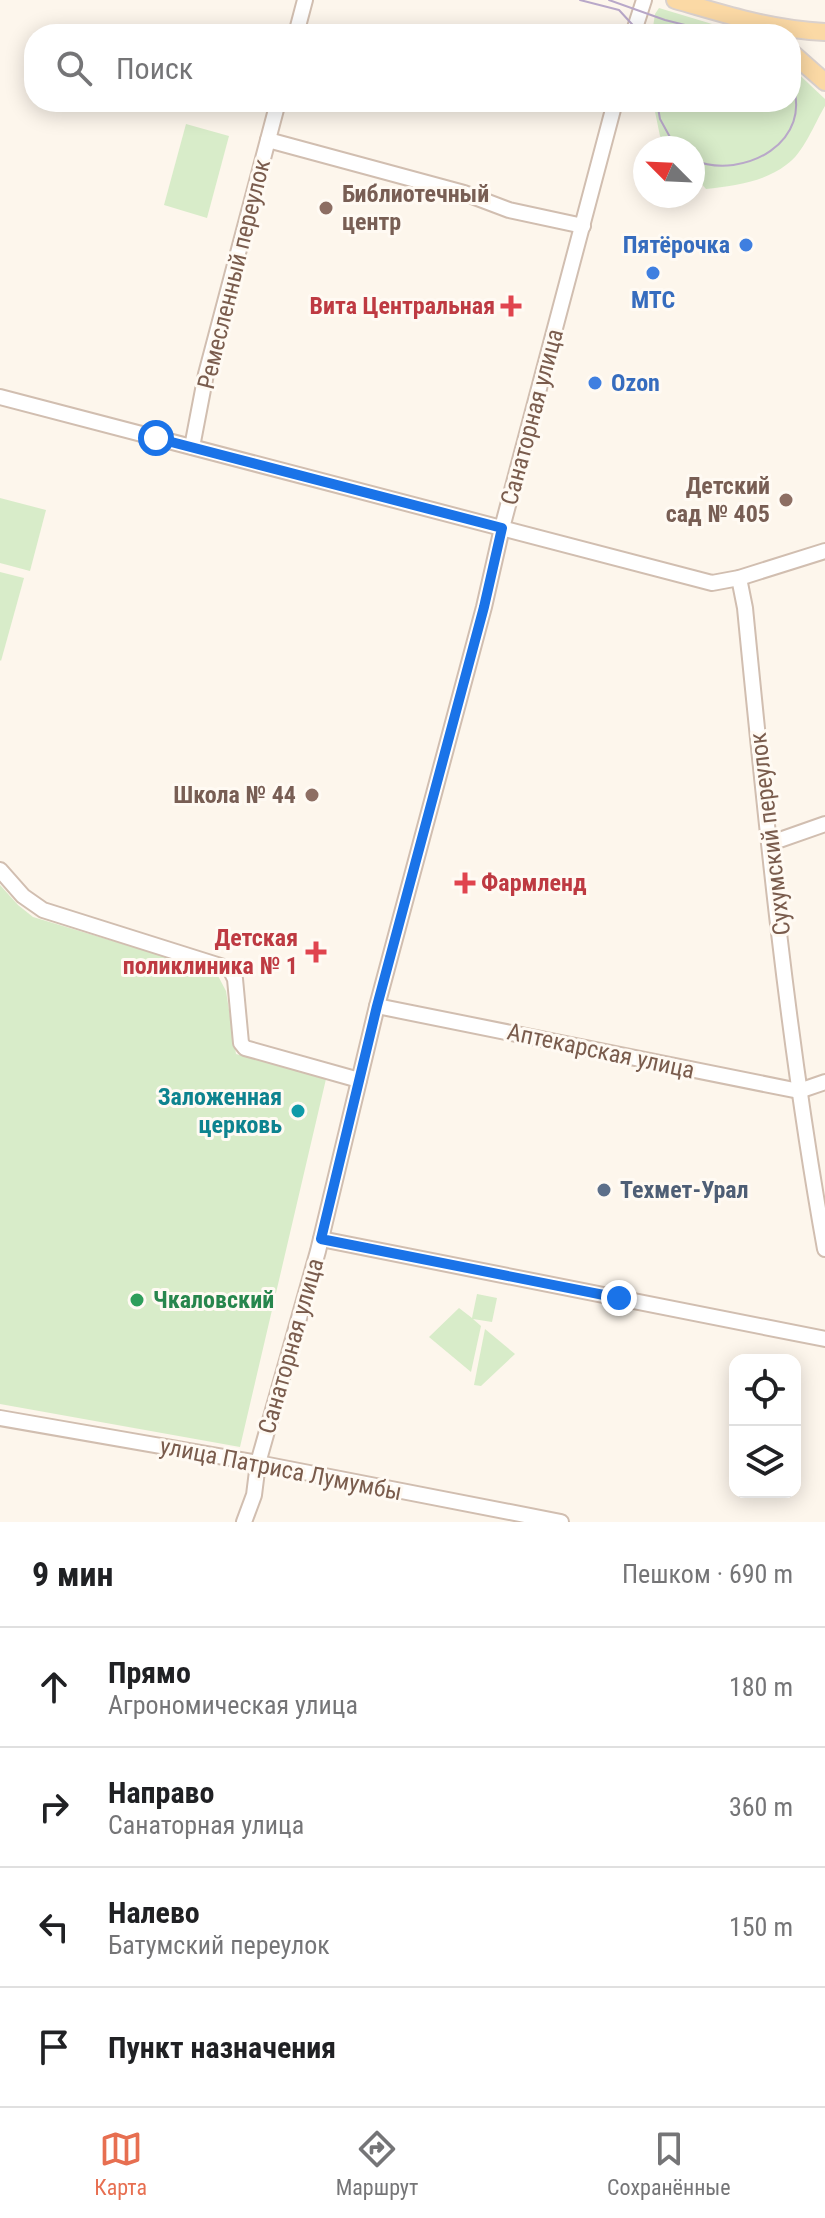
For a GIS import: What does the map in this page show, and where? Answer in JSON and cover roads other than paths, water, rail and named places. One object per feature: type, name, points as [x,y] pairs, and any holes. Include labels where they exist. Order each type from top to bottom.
[{"type":"main road","points":[[675,0],[756,24]]},
{"type":"main road","points":[[801,30],[825,32]]},
{"type":"main road","points":[[801,61],[825,82]]},
{"type":"street","points":[[299,24],[305,0]]},
{"type":"street","points":[[636,24],[644,0]]},
{"type":"street","name":"Ремесленный переулок","points":[[192,447],[206,374],[275,112]]},
{"type":"street","name":"Санаторная улица","points":[[244,1522],[254,1495],[258,1463],[321,1239],[377,1006],[612,112]]},
{"type":"street","points":[[268,140],[464,193],[509,210],[583,226]]},
{"type":"street","points":[[0,397],[712,583],[739,578],[825,551]]},
{"type":"street","name":"Сухумский переулок","points":[[739,578],[745,608],[765,811],[799,1091],[825,1249]]},
{"type":"street","points":[[771,843],[825,824]]},
{"type":"street","points":[[0,870],[23,896],[43,910],[230,969],[235,979],[241,1043],[245,1048],[359,1080]]},
{"type":"street","name":"Аптекарская улица","points":[[377,1006],[799,1091]]},
{"type":"street","points":[[799,1091],[825,1082]]},
{"type":"street","points":[[321,1239],[825,1339]]},
{"type":"street","name":"улица Патриса Лумумбы","points":[[0,1418],[258,1463],[561,1522]]},
{"type":"tram line","points":[[580,0],[619,10],[632,24]]},
{"type":"tram line","points":[[609,0],[681,24]]},
{"type":"tram line","points":[[659,112],[669,136]]},
{"type":"tram line","points":[[705,163],[733,165],[753,160],[770,151],[784,138],[794,112]]},
{"type":"place","name":"Библиотечный центр","points":[[326,208]]},
{"type":"place","name":"Пятёрочка","points":[[746,245]]},
{"type":"place","name":"МТС","points":[[653,273]]},
{"type":"place","name":"Вита Центральная","points":[[511,306]]},
{"type":"place","name":"Ozon","points":[[595,383]]},
{"type":"place","name":"Детский сад № 405","points":[[786,500]]},
{"type":"place","name":"Школа № 44","points":[[312,795]]},
{"type":"place","name":"Фармленд","points":[[465,883]]},
{"type":"place","name":"Детская поликлиника № 1","points":[[316,952]]},
{"type":"place","name":"Заложенная церковь","points":[[298,1111]]},
{"type":"place","name":"Техмет-Урал","points":[[604,1190]]},
{"type":"place","name":"Чкаловский","points":[[137,1300]]}]
